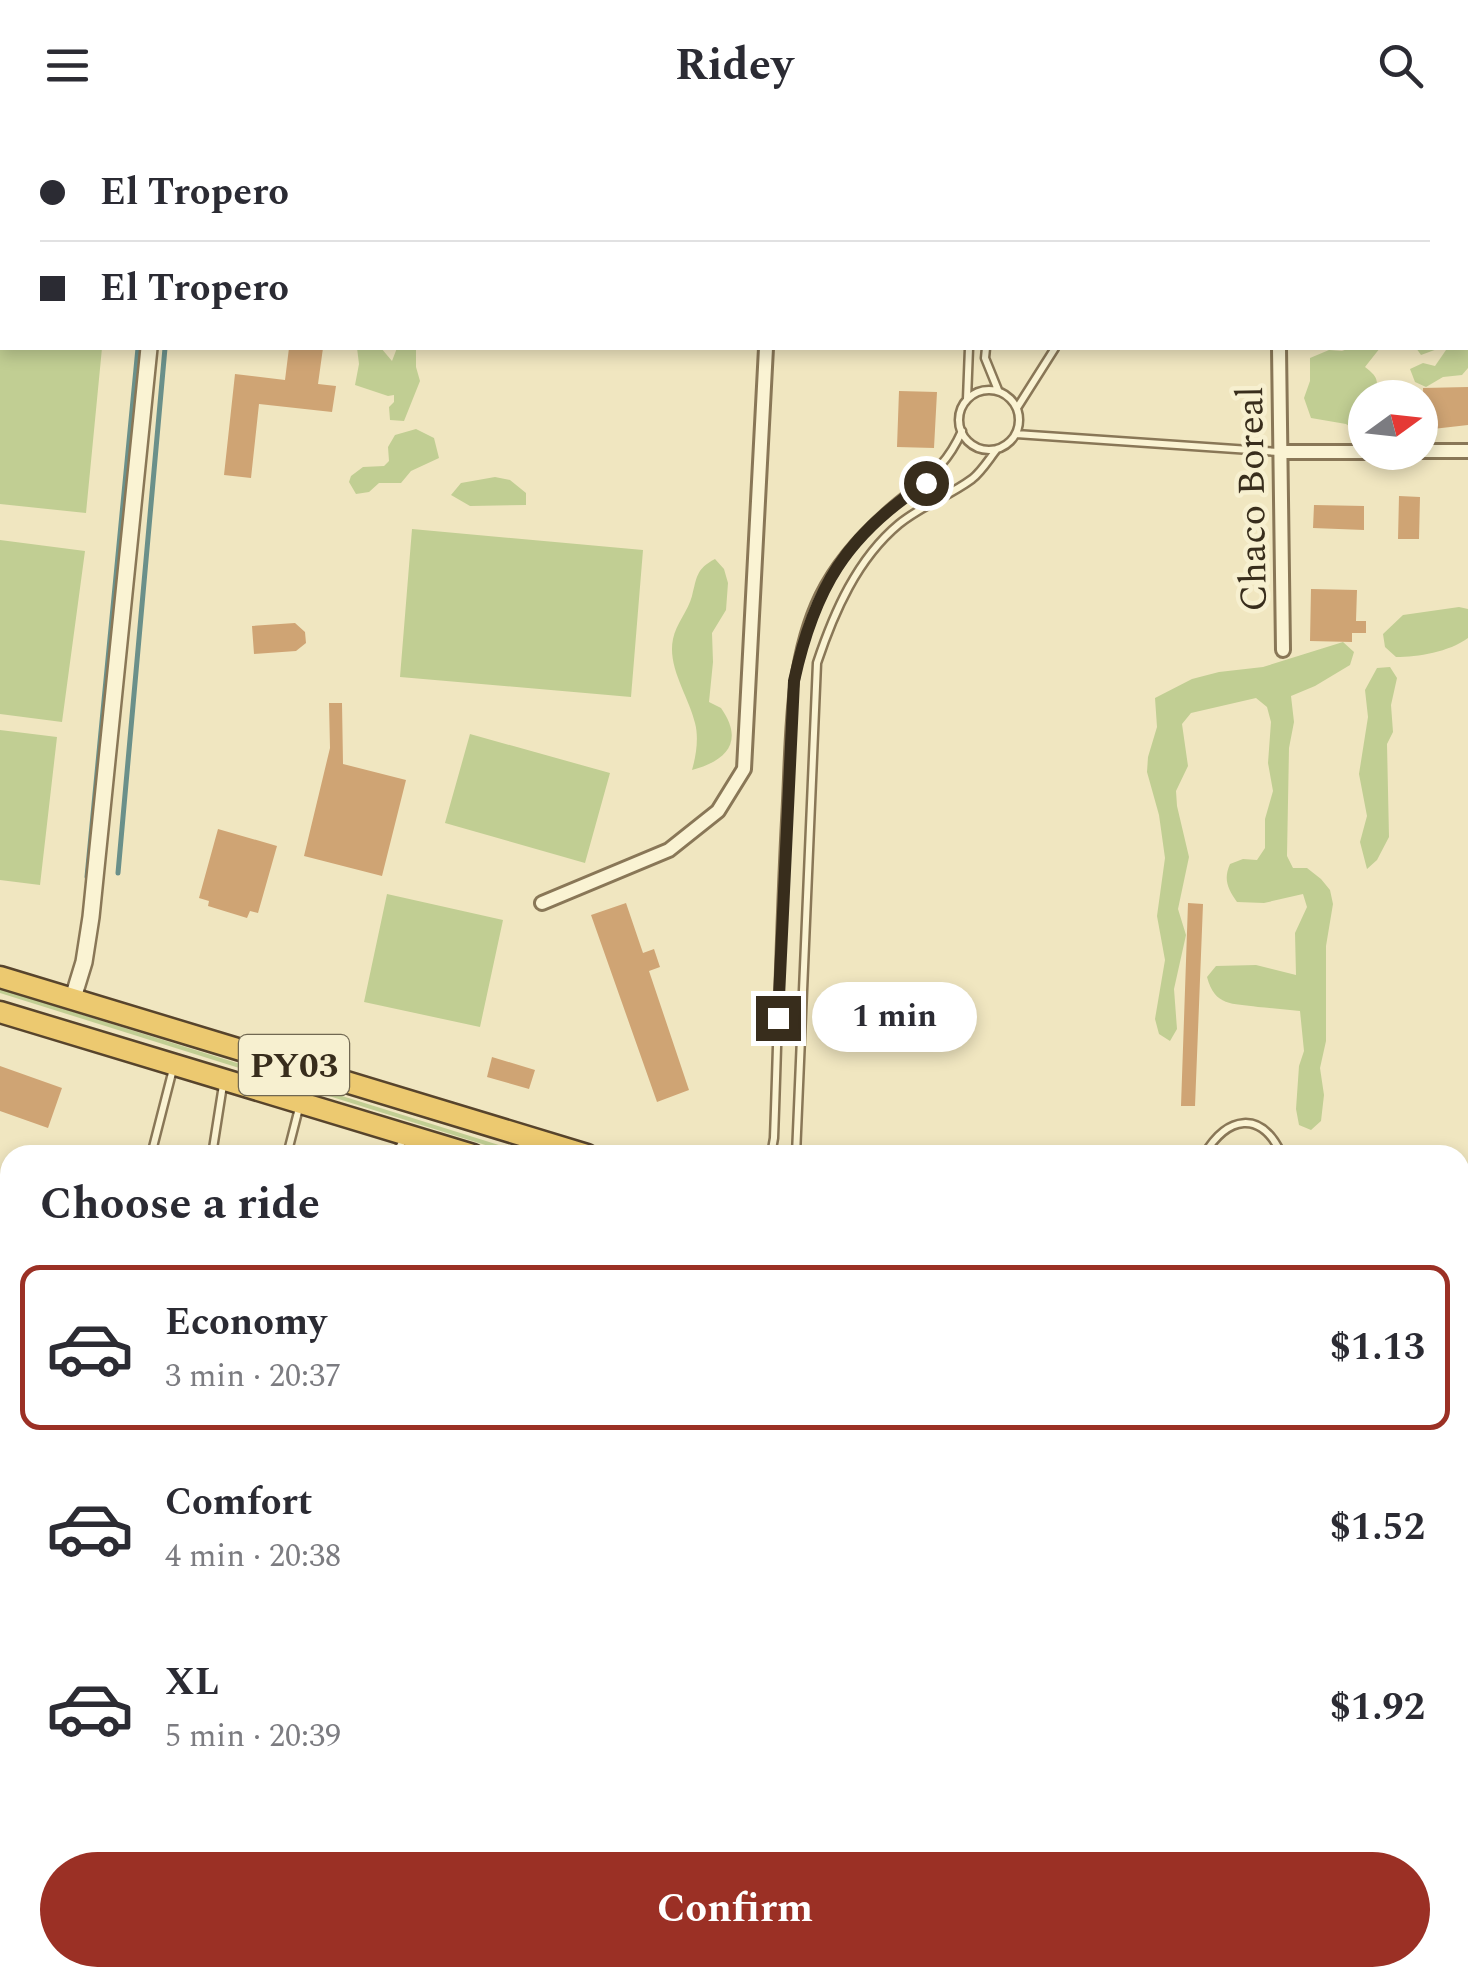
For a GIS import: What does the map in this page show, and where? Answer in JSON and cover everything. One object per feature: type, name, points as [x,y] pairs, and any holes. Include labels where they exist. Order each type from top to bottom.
[{"type":"highway","name":"PY03","points":[[0,978],[555,1145]]},
{"type":"highway","name":"PY03","points":[[0,1012],[406,1134],[430,1145]]},
{"type":"street","points":[[73,998],[84,962],[90,917],[149,350]]},
{"type":"street","points":[[542,903],[669,850],[718,811],[744,769],[766,350]]},
{"type":"street","name":"Chaco Boreal","points":[[1279,350],[1283,650]]},
{"type":"street","points":[[1282,452],[1348,452]]},
{"type":"street","points":[[1438,452],[1468,452]]},
{"type":"lane","points":[[968,400],[969,350]]},
{"type":"lane","points":[[986,350],[985,358],[999,391],[1017,408]]},
{"type":"lane","points":[[796,1145],[817,663],[828,628],[846,592],[883,539],[917,511],[975,477],[997,449],[1016,434],[1017,408],[1054,350]]},
{"type":"lane","points":[[773,1145],[793,698],[806,631],[820,593],[858,538],[926,483],[950,458],[962,432],[960,414],[968,400],[982,391],[999,391]]},
{"type":"lane","points":[[962,432],[972,445],[997,449]]},
{"type":"lane","points":[[1016,434],[1282,452]]},
{"type":"lane","points":[[154,1145],[174,1063]]},
{"type":"lane","points":[[214,1145],[224,1078]]},
{"type":"lane","points":[[289,1145],[300,1102]]},
{"type":"lane","points":[[1210,1145],[1215,1135],[1234,1123],[1253,1123],[1269,1132],[1276,1145]]},
{"type":"lane","points":[[400,1145],[406,1134]]},
{"type":"green space","points":[[0,350],[102,350],[86,513],[0,504]]},
{"type":"green space","points":[[357,350],[383,350],[392,361],[396,350],[416,350],[420,381],[404,421],[390,420],[389,407],[394,395],[355,385]]},
{"type":"green space","points":[[1329,350],[1378,350],[1365,367],[1376,380],[1348,380],[1348,425],[1311,418],[1304,398],[1310,381],[1310,358]]},
{"type":"green space","points":[[1446,350],[1468,350],[1468,368],[1462,375],[1414,380],[1410,369],[1423,363],[1435,366]]},
{"type":"green space","points":[[416,429],[434,438],[439,458],[411,471],[401,483],[379,483],[369,492],[356,494],[349,482],[351,476],[363,467],[384,466],[389,461],[388,447],[395,435]]},
{"type":"green space","points":[[495,477],[510,480],[526,493],[526,505],[470,506],[451,495],[461,483]]},
{"type":"green space","points":[[412,529],[643,550],[631,697],[400,677]]},
{"type":"green space","points":[[0,540],[85,551],[62,722],[0,714]]},
{"type":"green space","points":[[715,559],[724,569],[728,583],[726,610],[712,633],[709,702],[721,708],[728,720],[731,740],[722,755],[692,770],[696,729],[673,660],[673,639],[698,574]]},
{"type":"green space","points":[[1468,609],[1468,638],[1460,643],[1433,653],[1405,657],[1396,657],[1385,647],[1383,634],[1403,615]]},
{"type":"green space","points":[[1343,642],[1354,652],[1350,665],[1291,696],[1294,722],[1289,748],[1287,856],[1293,868],[1307,868],[1321,879],[1330,890],[1333,904],[1326,946],[1326,1041],[1320,1068],[1324,1095],[1321,1121],[1311,1130],[1299,1125],[1296,1109],[1304,1051],[1300,1011],[1226,1002],[1215,994],[1207,977],[1216,966],[1256,965],[1296,975],[1295,933],[1307,907],[1303,894],[1264,903],[1237,902],[1227,880],[1230,864],[1243,859],[1257,860],[1265,848],[1265,819],[1273,791],[1267,707],[1256,698],[1191,713],[1182,724],[1188,766],[1176,791],[1189,857],[1178,909],[1186,935],[1174,989],[1177,1029],[1170,1041],[1159,1034],[1155,1019],[1165,960],[1157,916],[1165,858],[1147,772],[1157,727],[1155,698],[1192,679],[1263,667]]},
{"type":"green space","points":[[1390,667],[1397,678],[1391,705],[1393,732],[1387,744],[1389,837],[1377,860],[1367,869],[1360,842],[1367,816],[1359,774],[1368,717],[1365,690],[1377,668]]},
{"type":"green space","points":[[0,730],[57,737],[40,885],[0,880]]},
{"type":"green space","points":[[470,734],[610,773],[585,863],[445,823]]},
{"type":"green space","points":[[387,894],[503,920],[480,1027],[364,1002]]},
{"type":"green space","points":[[0,989],[499,1145],[485,1145],[0,993]]},
{"type":"building","points":[[289,350],[323,350],[318,384],[336,386],[332,412],[259,404],[251,478],[224,475],[235,374],[285,380]]},
{"type":"building","points":[[1468,387],[1468,425],[1438,428],[1438,388]]},
{"type":"building","points":[[899,391],[937,392],[934,448],[897,447]]},
{"type":"building","points":[[1399,496],[1420,497],[1419,539],[1398,539]]},
{"type":"building","points":[[1314,505],[1364,506],[1364,530],[1313,528]]},
{"type":"building","points":[[1311,589],[1357,590],[1356,621],[1366,621],[1366,633],[1352,633],[1352,642],[1310,641]]},
{"type":"building","points":[[295,623],[305,632],[306,643],[296,651],[254,654],[252,626]]},
{"type":"building","points":[[329,703],[342,703],[343,764],[406,780],[382,876],[304,856],[330,748]]},
{"type":"building","points":[[218,829],[277,846],[258,913],[250,911],[247,918],[208,906],[209,901],[199,898]]},
{"type":"building","points":[[626,903],[643,953],[654,949],[660,967],[649,971],[689,1090],[657,1102],[591,915]]},
{"type":"building","points":[[1188,903],[1203,904],[1195,1106],[1181,1106]]},
{"type":"building","points":[[492,1057],[535,1070],[529,1089],[487,1077]]},
{"type":"building","points":[[0,1066],[62,1088],[48,1128],[0,1111]]},
{"type":"waterway","points":[[87,877],[138,350]]},
{"type":"waterway","points":[[118,873],[165,350]]},
{"type":"route","points":[[778,1018],[794,681],[806,631],[820,593],[858,538],[926,483]]}]
